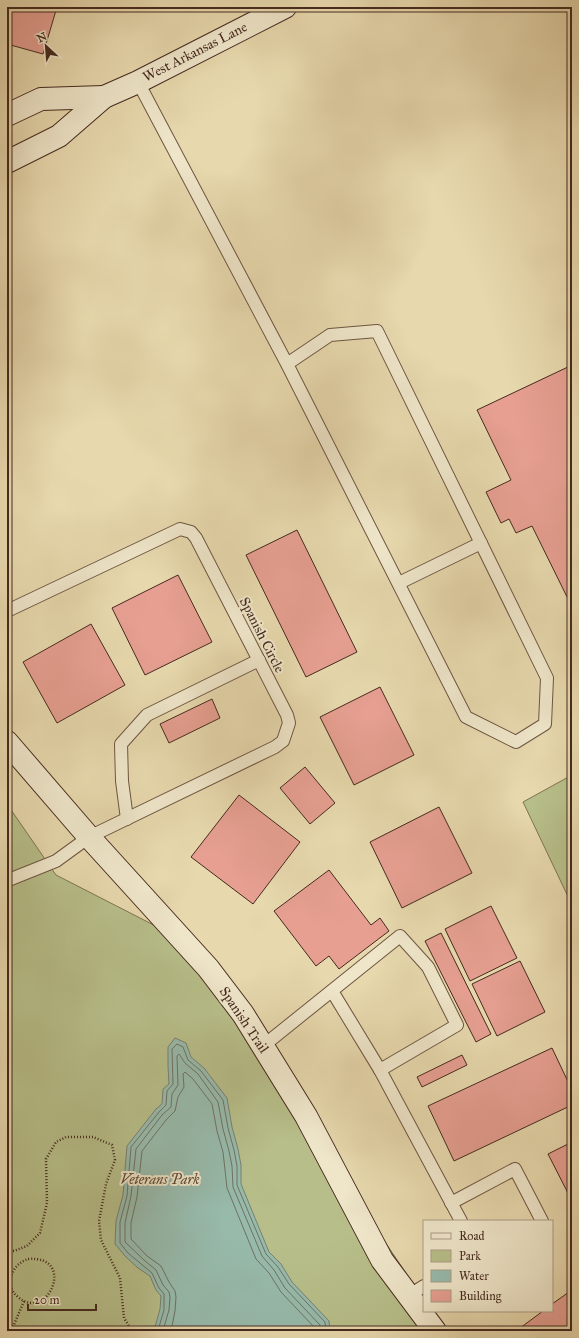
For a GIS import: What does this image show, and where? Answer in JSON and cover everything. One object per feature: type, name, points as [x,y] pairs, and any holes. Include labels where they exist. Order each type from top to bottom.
[{"type":"street","name":"West Arkansas Lane","points":[[7,162],[59,136],[104,97],[138,82],[285,7]]},
{"type":"street","name":"West Arkansas Lane","points":[[7,115],[41,98],[104,97]]},
{"type":"street","name":"Spanish Trail","points":[[7,742],[89,837],[208,968],[243,1014],[306,1116],[382,1260],[416,1291],[423,1306]]},
{"type":"street","name":"Spanish Trail","points":[[426,1312],[435,1331]]},
{"type":"lane","points":[[138,82],[287,364],[466,717],[516,742],[545,724],[547,678],[378,331],[330,335],[287,364]]},
{"type":"lane","name":"Spanish Circle","points":[[7,611],[180,529],[191,532],[196,538],[259,660],[287,715],[289,723],[283,741],[275,747],[89,837],[56,861],[7,880]]},
{"type":"lane","points":[[399,583],[481,543]]},
{"type":"lane","points":[[127,819],[122,781],[121,744],[147,715],[259,660]]},
{"type":"lane","points":[[263,1046],[400,936],[428,967],[457,1026],[380,1070]]},
{"type":"lane","points":[[332,991],[380,1070],[460,1220]]},
{"type":"lane","points":[[451,1203],[515,1169],[541,1220]]},
{"type":"path","points":[[7,1251],[14,1251],[27,1246],[40,1233],[47,1203],[46,1160],[56,1142],[66,1137],[93,1137],[112,1145],[115,1160],[106,1184],[99,1221],[101,1240],[120,1278],[124,1318],[132,1331]]},
{"type":"path","points":[[35,1258],[48,1263],[54,1272],[54,1285],[48,1295],[38,1302],[24,1302],[16,1296],[12,1290],[10,1278],[12,1272],[22,1261],[35,1258]]},
{"type":"path","points":[[13,1327],[24,1302]]},
{"type":"path","points":[[7,1325],[20,1331]]},
{"type":"green space","points":[[572,775],[572,905],[523,802]]},
{"type":"green space","name":"Veterans Park","points":[[7,804],[56,875],[181,939],[423,1298],[423,1312],[432,1312],[445,1331],[7,1331]]},
{"type":"water","points":[[175,1038],[186,1043],[191,1057],[204,1068],[227,1098],[241,1165],[241,1184],[269,1252],[281,1264],[292,1282],[329,1321],[330,1331],[156,1331],[155,1327],[160,1309],[161,1296],[156,1290],[150,1276],[138,1268],[115,1244],[116,1221],[123,1195],[127,1146],[156,1109],[162,1104],[163,1089],[169,1084],[168,1047]]},
{"type":"building","points":[[7,7],[57,7],[43,54],[7,44]]},
{"type":"building","points":[[570,366],[572,371],[572,607],[532,526],[516,533],[509,519],[501,523],[486,492],[511,480],[477,410]]},
{"type":"building","points":[[297,530],[357,652],[306,677],[246,555]]},
{"type":"building","points":[[178,575],[212,642],[145,675],[112,608]]},
{"type":"building","points":[[91,624],[125,685],[57,723],[23,662]]},
{"type":"building","points":[[380,687],[414,755],[354,785],[320,717]]},
{"type":"building","points":[[212,699],[220,718],[169,743],[160,724]]},
{"type":"building","points":[[305,767],[335,803],[310,824],[280,788]]},
{"type":"building","points":[[239,795],[300,842],[253,904],[191,857]]},
{"type":"building","points":[[439,807],[472,873],[402,908],[370,842]]},
{"type":"building","points":[[329,870],[371,925],[380,918],[389,931],[339,969],[329,956],[316,966],[274,911]]},
{"type":"building","points":[[491,906],[517,958],[470,981],[445,929]]},
{"type":"building","points":[[441,933],[491,1034],[476,1042],[425,941]]},
{"type":"building","points":[[520,961],[545,1012],[497,1036],[472,984]]},
{"type":"building","points":[[552,1048],[572,1090],[572,1105],[454,1161],[428,1106]]},
{"type":"building","points":[[462,1055],[467,1065],[422,1087],[417,1077]]},
{"type":"building","points":[[572,1142],[572,1201],[548,1154]]},
{"type":"building","points":[[569,1292],[572,1296],[572,1331],[516,1331],[542,1312],[553,1312],[553,1303]]}]
